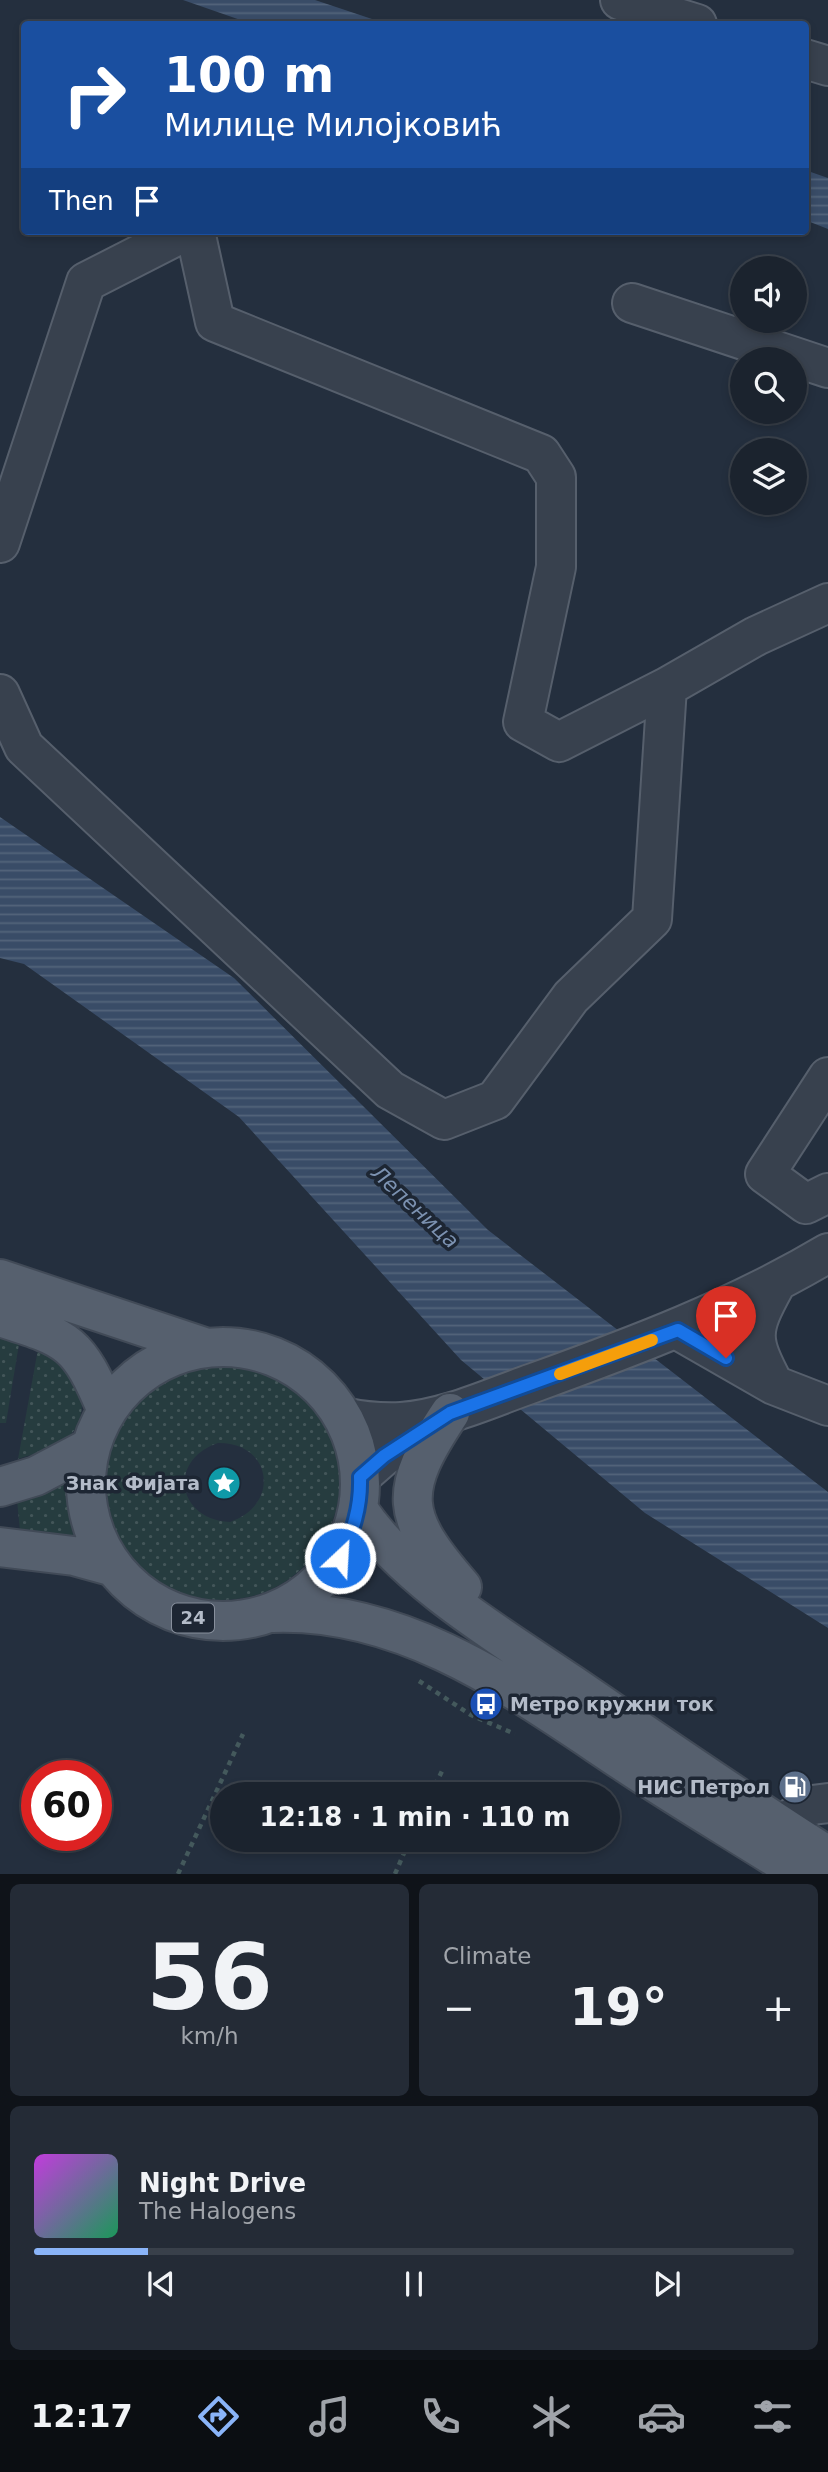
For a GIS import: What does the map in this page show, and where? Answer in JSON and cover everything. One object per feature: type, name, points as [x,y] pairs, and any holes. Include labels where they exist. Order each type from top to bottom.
[{"type":"main road","name":"24","points":[[0,1279],[204,1347],[234,1347],[278,1358],[316,1382],[343,1417],[355,1447],[359,1493],[348,1542],[329,1572],[304,1596],[273,1613],[231,1622],[187,1617],[147,1599],[114,1567],[97,1539],[88,1507],[87,1474],[91,1447],[107,1411],[127,1386],[155,1365],[204,1347]]},
{"type":"main road","points":[[0,1317],[42,1329],[63,1340],[94,1381],[107,1411]]},
{"type":"main road","points":[[450,1413],[418,1467],[413,1505],[415,1518],[424,1542],[509,1642]]},
{"type":"main road","points":[[0,1486],[36,1476],[91,1447]]},
{"type":"main road","points":[[359,1493],[375,1535],[395,1555],[509,1642],[828,1856]]},
{"type":"main road","name":"24","points":[[0,1547],[74,1556],[114,1567]]},
{"type":"main road","points":[[273,1613],[310,1612],[335,1615],[459,1657],[546,1708],[628,1765],[803,1874]]},
{"type":"street","points":[[620,0],[687,21]]},
{"type":"street","points":[[809,60],[828,66]]},
{"type":"street","points":[[0,543],[86,282],[178,235]]},
{"type":"street","points":[[196,235],[215,322],[541,454],[556,478],[556,566],[523,722],[559,743],[667,687],[756,636],[828,603]]},
{"type":"street","points":[[632,303],[828,368]]},
{"type":"street","points":[[0,694],[24,747],[390,1090],[444,1120],[495,1100],[571,997],[652,919],[667,687]]},
{"type":"street","points":[[828,1077],[765,1174],[806,1204],[828,1193]]},
{"type":"street","points":[[343,1417],[370,1422],[402,1422],[450,1413],[678,1330],[775,1285],[828,1253]]},
{"type":"street","points":[[774,1385],[756,1350],[755,1329],[775,1285]]},
{"type":"street","points":[[678,1330],[774,1385],[828,1406]]},
{"type":"street","points":[[359,1493],[384,1456],[450,1413]]},
{"type":"street","points":[[781,1825],[812,1805],[828,1803]]},
{"type":"path","points":[[408,1676],[471,1715],[517,1734]]},
{"type":"path","points":[[178,1874],[243,1734]]},
{"type":"path","points":[[436,1782],[442,1770]]},
{"type":"path","points":[[395,1874],[405,1852]]},
{"type":"green space","points":[[0,1334],[19,1344],[6,1423],[0,1423]]},
{"type":"green space","points":[[38,1349],[62,1365],[74,1377],[82,1396],[81,1414],[71,1434],[63,1441],[18,1459]]},
{"type":"green space","points":[[222,1364],[258,1370],[278,1378],[313,1405],[334,1440],[340,1478],[334,1517],[316,1551],[289,1579],[252,1596],[207,1599],[184,1594],[163,1584],[135,1561],[116,1530],[106,1481],[109,1456],[116,1433],[128,1411],[145,1393],[166,1378],[187,1370]],"holes":[[[218,1443],[236,1445],[250,1453],[259,1463],[263,1489],[257,1502],[246,1514],[230,1522],[212,1519],[189,1501],[185,1475],[191,1462],[202,1451]]]},
{"type":"green space","points":[[65,1484],[74,1541],[20,1531],[17,1500],[43,1494]]},
{"type":"water","points":[[183,0],[315,0],[378,21],[243,21]]},
{"type":"water","points":[[809,171],[828,178],[828,229],[809,222]]},
{"type":"water","name":"Лепеница","points":[[0,817],[234,978],[488,1230],[828,1492],[828,1628],[645,1513],[461,1360],[239,1117],[24,964],[0,958]]},
{"type":"slow traffic","points":[[560,1374],[652,1340]]},
{"type":"place","name":"Знак Фијата","points":[[224,1483]]},
{"type":"place","name":"Метро кружни ток","points":[[486,1704]]},
{"type":"place","name":"НИС Петрол","points":[[795,1787]]},
{"type":"route","points":[[340,1558],[354,1526],[360,1477],[384,1456],[450,1413],[678,1330],[726,1358]]}]
